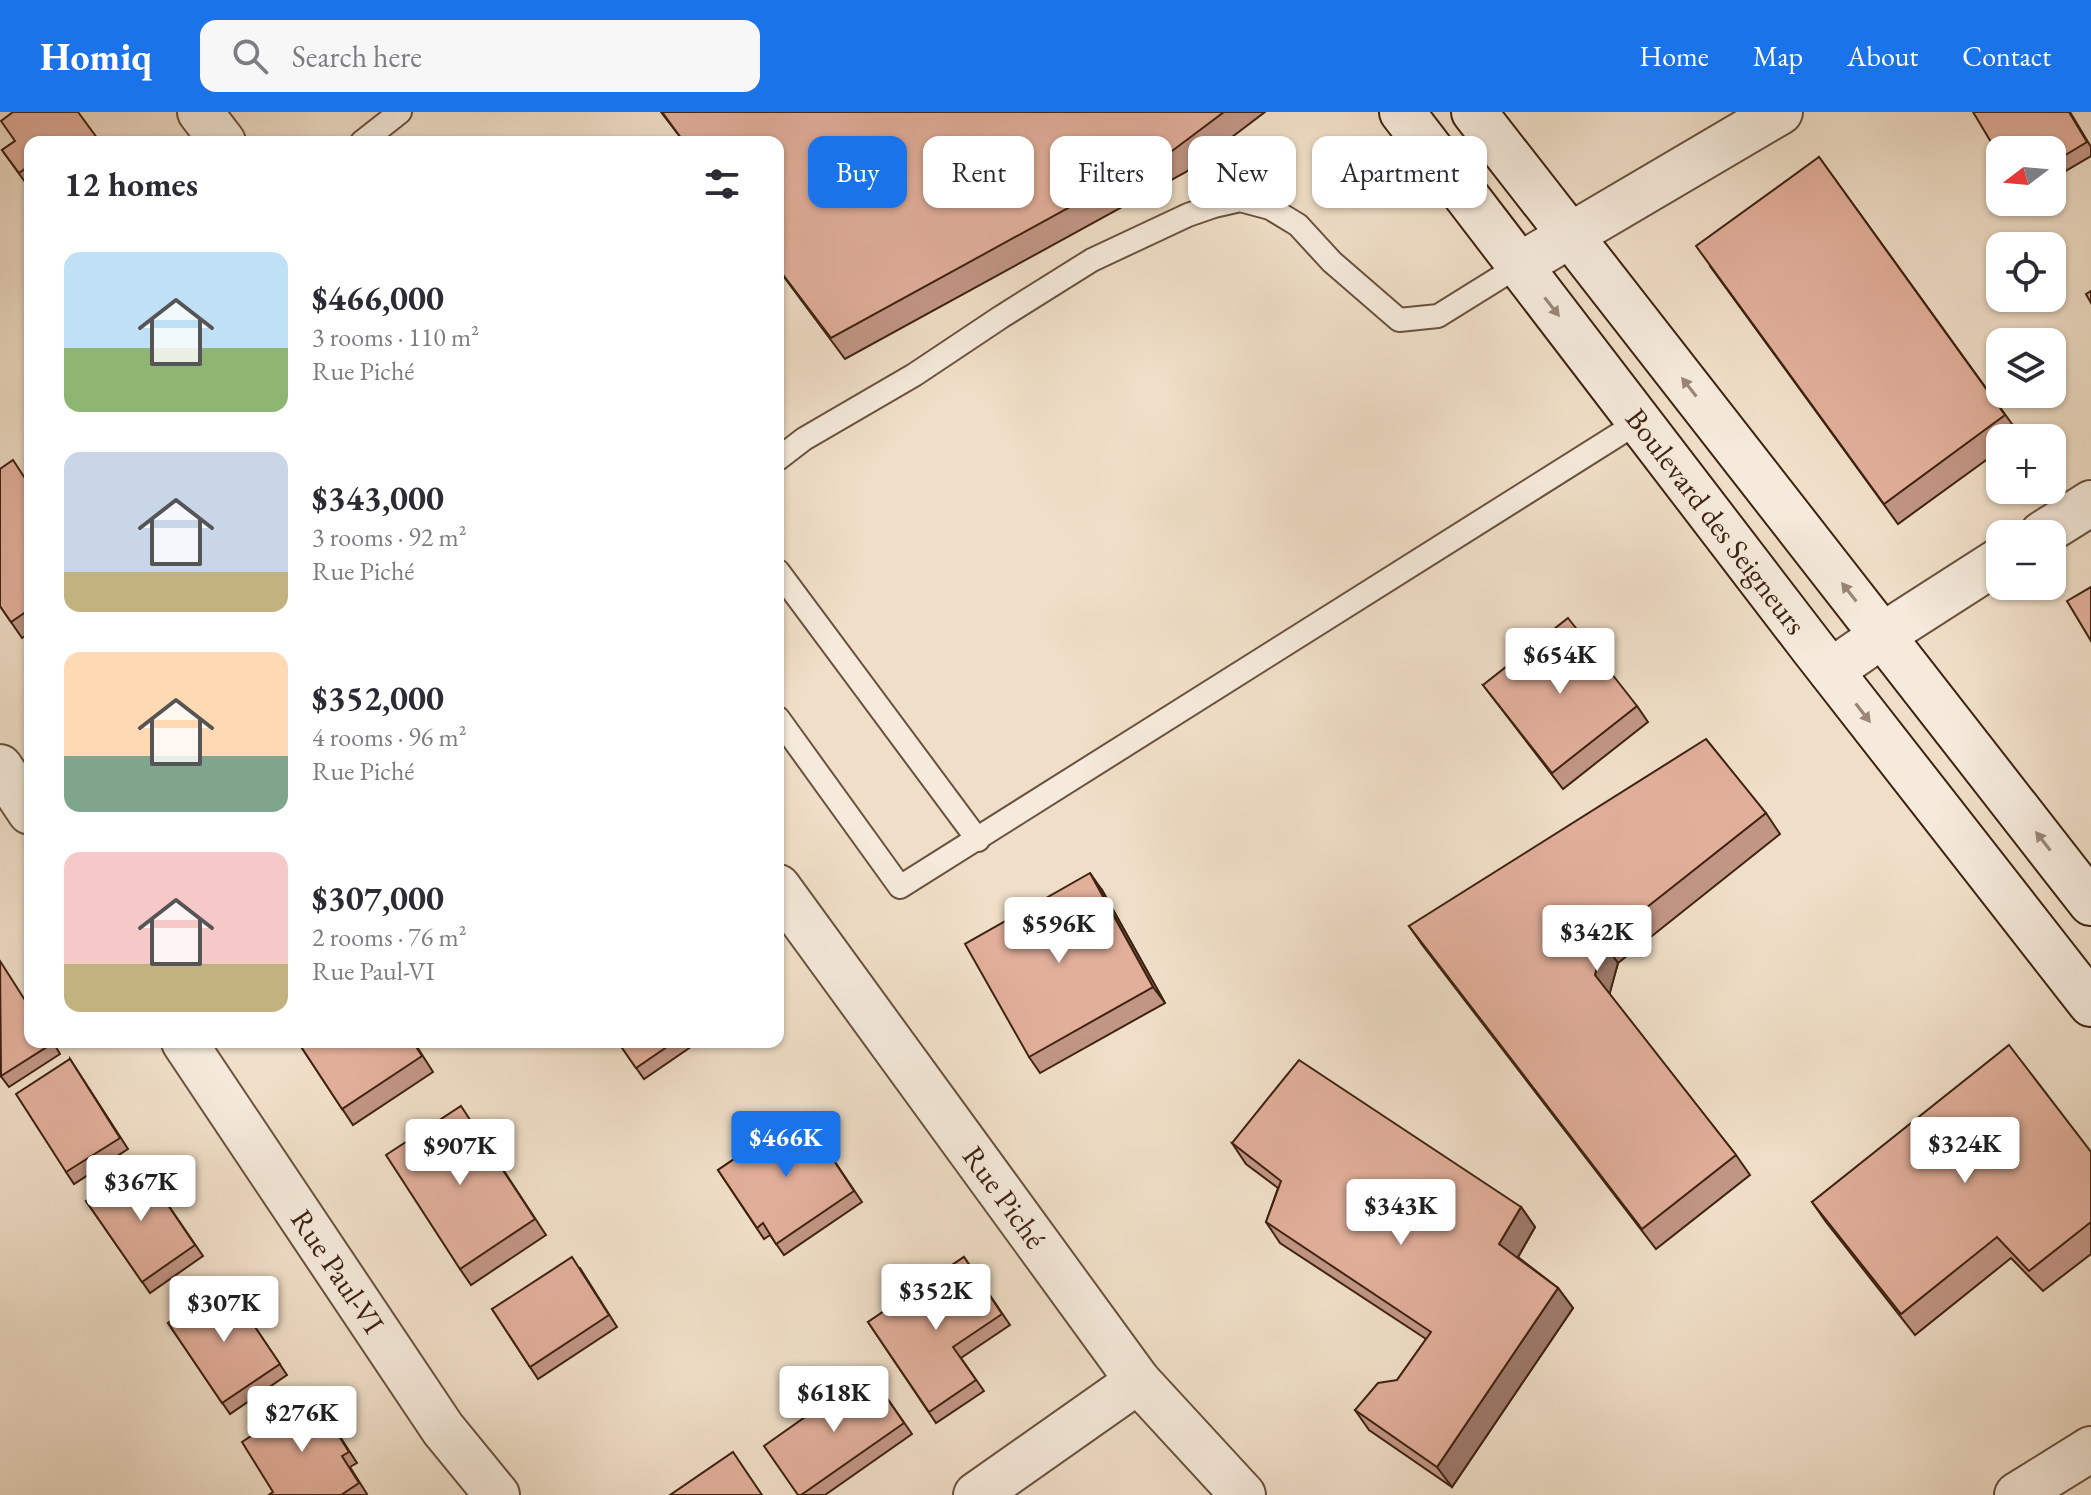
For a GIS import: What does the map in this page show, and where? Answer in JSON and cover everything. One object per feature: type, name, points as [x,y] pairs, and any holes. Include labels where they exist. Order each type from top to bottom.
[{"type":"street","points":[[200,112],[218,136]]},
{"type":"street","name":"Boulevard des Seigneurs","points":[[1402,112],[2091,1004]]},
{"type":"street","name":"Boulevard des Seigneurs","points":[[1474,112],[2088,898],[2034,930]]},
{"type":"street","points":[[1520,265],[1780,112]]},
{"type":"street","points":[[2064,520],[2091,503]]},
{"type":"street","points":[[1831,671],[1986,569]]},
{"type":"street","points":[[0,767],[24,803]]},
{"type":"street","name":"Rue Piché","points":[[784,895],[1138,1381],[1243,1495]]},
{"type":"street","name":"Rue Paul-VI","points":[[188,1048],[443,1429],[497,1495]]},
{"type":"street","points":[[976,1495],[1138,1381]]},
{"type":"street","points":[[2017,1495],[2091,1449]]},
{"type":"lane","points":[[370,136],[400,112]]},
{"type":"lane","points":[[784,454],[1092,260],[1214,206],[1240,200],[1270,208],[1298,225],[1332,262],[1399,320],[1438,316],[1520,265]]},
{"type":"lane","points":[[784,726],[900,887],[1640,421]]},
{"type":"lane","points":[[784,579],[978,840]]},
{"type":"building","points":[[13,112],[78,112],[96,136],[24,136],[24,169],[19,173],[2,150],[15,141],[1,121]]},
{"type":"building","points":[[662,112],[1224,112],[1188,136],[1172,151],[1172,136],[1050,136],[1050,208],[1068,208],[831,338],[784,276],[784,136],[680,136]]},
{"type":"building","points":[[1973,112],[2069,112],[2087,142],[2066,155],[2066,136],[1987,136]]},
{"type":"building","points":[[1819,157],[1986,389],[1986,408],[2000,408],[2005,415],[1993,424],[1986,424],[1986,429],[1884,504],[1696,246]]},
{"type":"building","points":[[13,460],[24,477],[24,613],[11,622],[0,606],[0,469]]},
{"type":"building","points":[[2091,587],[2091,641],[2067,601]]},
{"type":"building","points":[[1568,618],[1637,706],[1552,773],[1483,685]]},
{"type":"building","points":[[1706,739],[1766,813],[1603,942],[1595,975],[1736,1155],[1642,1229],[1409,926]]},
{"type":"building","points":[[1090,873],[1153,987],[1029,1057],[965,944]]},
{"type":"building","points":[[0,961],[24,999],[24,1048],[45,1048],[1,1076]]},
{"type":"building","points":[[2009,1045],[2091,1152],[2091,1222],[2029,1271],[1997,1237],[1901,1314],[1812,1202]]},
{"type":"building","points":[[302,1048],[417,1048],[422,1056],[342,1109]]},
{"type":"building","points":[[622,1048],[665,1048],[636,1068]]},
{"type":"building","points":[[70,1059],[120,1138],[66,1172],[16,1094]]},
{"type":"building","points":[[1299,1060],[1521,1207],[1499,1244],[1558,1288],[1437,1467],[1355,1410],[1378,1383],[1397,1380],[1431,1332],[1266,1222],[1281,1181],[1232,1143]]},
{"type":"building","points":[[461,1106],[535,1219],[460,1269],[386,1155]]},
{"type":"building","points":[[802,1113],[854,1191],[776,1244],[763,1223],[757,1228],[718,1170]]},
{"type":"building","points":[[140,1164],[195,1245],[142,1282],[86,1201]]},
{"type":"building","points":[[572,1257],[609,1315],[530,1367],[492,1309]]},
{"type":"building","points":[[964,1257],[1002,1314],[953,1347],[976,1380],[929,1412],[868,1322]]},
{"type":"building","points":[[226,1284],[280,1364],[222,1403],[168,1323]]},
{"type":"building","points":[[869,1372],[904,1423],[798,1495],[764,1446]]},
{"type":"building","points":[[313,1395],[349,1452],[342,1456],[359,1483],[341,1495],[269,1495],[273,1492],[242,1442]]},
{"type":"building","points":[[733,1452],[762,1495],[670,1495]]}]
